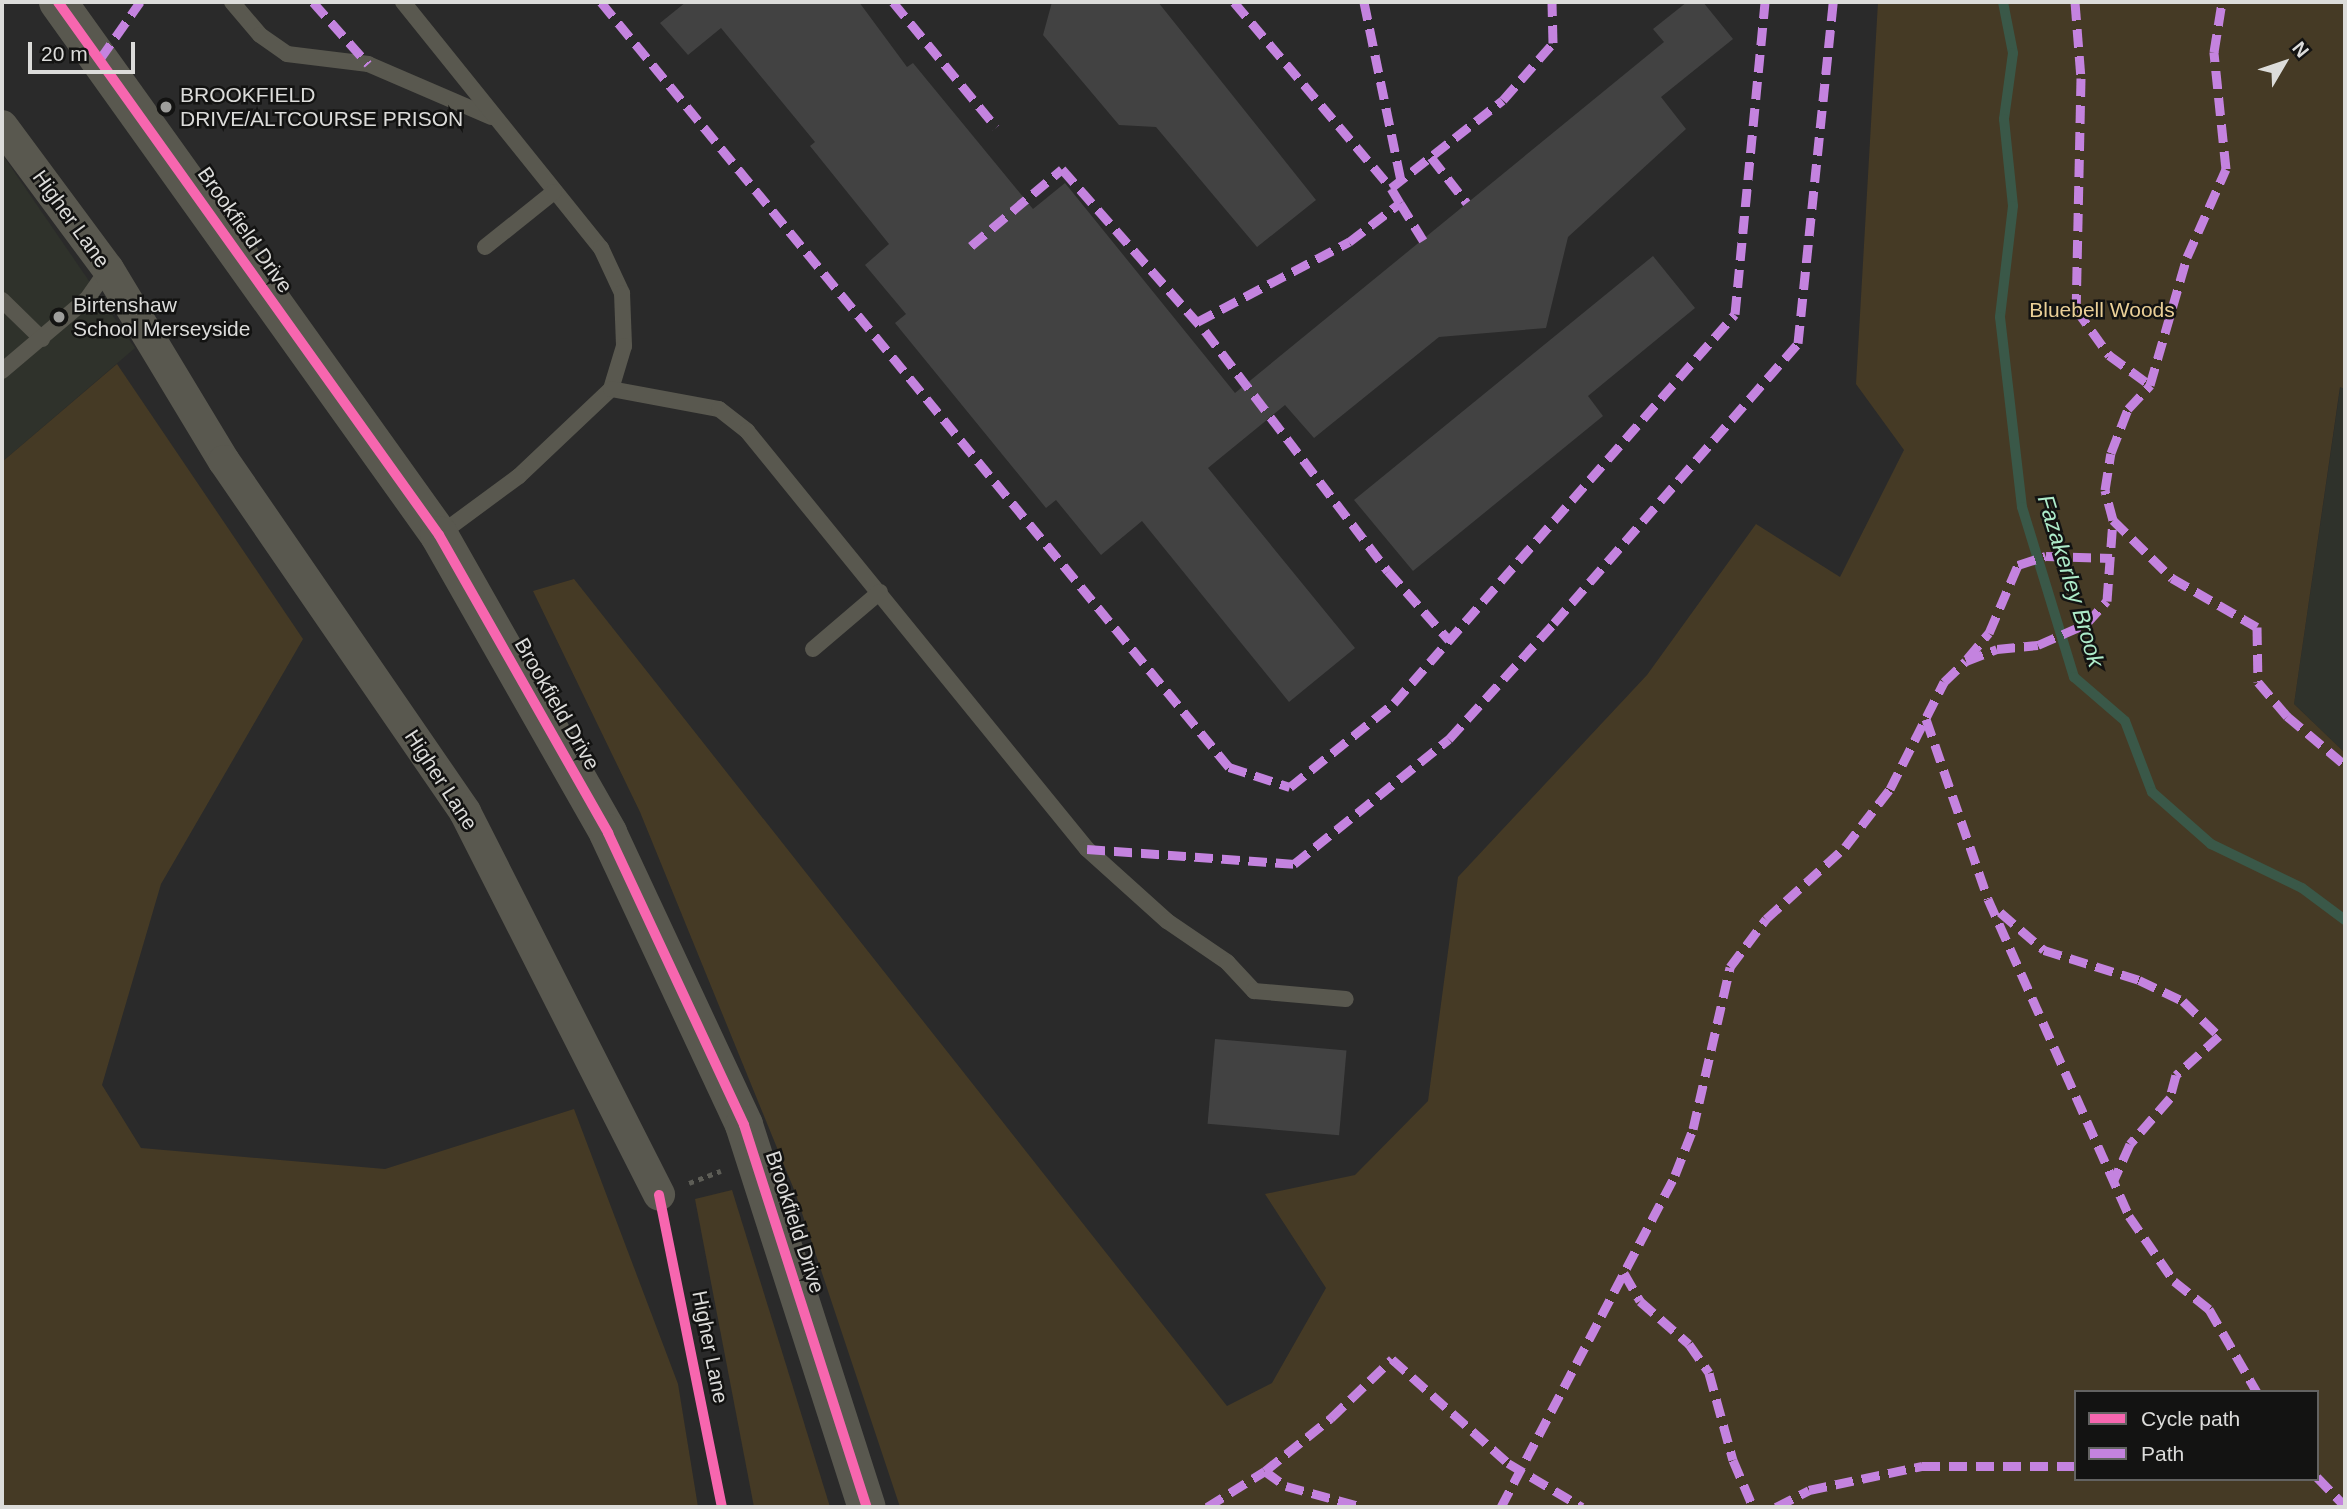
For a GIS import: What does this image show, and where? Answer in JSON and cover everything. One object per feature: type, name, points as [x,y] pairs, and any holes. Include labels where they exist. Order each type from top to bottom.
[{"type":"street","name":"Brookfield Drive","points":[[58,2],[439,535],[608,833],[755,1158],[867,1507]]},
{"type":"street","name":"Higher Lane","points":[[2,126],[108,268],[224,461],[465,812],[659,1195]]},
{"type":"lane","points":[[232,2],[260,35],[287,54],[368,64],[493,118]]},
{"type":"lane","points":[[403,2],[493,118],[601,248],[622,293],[624,346],[611,389],[519,475],[439,535]]},
{"type":"lane","points":[[485,247],[554,192]]},
{"type":"lane","points":[[2,371],[87,299],[108,268]]},
{"type":"lane","points":[[2,300],[42,339]]},
{"type":"lane","points":[[611,389],[719,409],[747,431],[1087,849],[1167,921],[1227,962],[1254,991],[1346,999]]},
{"type":"lane","points":[[813,649],[880,592]]},
{"type":"path","points":[[659,1195],[755,1158]]},
{"type":"shaded area","name":"Birtenshaw School Merseyside","points":[[2,154],[135,348],[2,462]]},
{"type":"shaded area","points":[[2345,355],[2345,753],[2294,704]]},
{"type":"green space","name":"Bluebell Woods","points":[[1878,2],[2345,2],[2345,389],[2340,387],[2294,704],[2345,753],[2345,1507],[900,1507],[795,1192],[640,812],[533,591],[574,579],[1227,1406],[1272,1383],[1326,1288],[1265,1194],[1355,1175],[1428,1101],[1458,877],[1647,675],[1756,524],[1840,577],[1904,450],[1856,384]]},
{"type":"green space","points":[[117,364],[303,639],[161,884],[102,1085],[141,1148],[385,1169],[574,1109],[678,1384],[698,1507],[2,1507],[2,462]]},
{"type":"green space","points":[[732,1190],[830,1507],[754,1507],[695,1199]]},
{"type":"building","points":[[686,2],[859,2],[907,67],[913,63],[1033,209],[1065,183],[1235,393],[1664,42],[1653,29],[1687,2],[1703,2],[1733,39],[1661,97],[1686,129],[1568,237],[1546,328],[1439,337],[1314,438],[1285,405],[1208,468],[1355,648],[1289,702],[1142,521],[1101,555],[1056,500],[1046,508],[895,323],[906,314],[865,265],[889,244],[810,146],[815,142],[721,28],[688,55],[660,23]]},
{"type":"building","points":[[1052,2],[1158,2],[1316,200],[1257,247],[1156,127],[1119,125],[1043,35]]},
{"type":"building","points":[[1653,256],[1695,308],[1588,396],[1603,416],[1413,571],[1354,500]]},
{"type":"building","points":[[1215,1039],[1346,1051],[1339,1135],[1208,1124]]},
{"type":"waterway","name":"Fazakerley Brook","points":[[2003,2],[2013,53],[2004,119],[2013,206],[2000,317],[2022,507],[2074,677],[2125,721],[2152,792],[2211,844],[2302,888],[2345,920]]},
{"type":"marked path","points":[[100,59],[140,2]]},
{"type":"marked path","points":[[313,2],[368,64]]},
{"type":"marked path","points":[[601,2],[1229,767],[1290,787],[1394,703],[1735,314],[1765,2]]},
{"type":"marked path","points":[[893,2],[996,127]]},
{"type":"marked path","points":[[1234,2],[1391,188],[1503,100],[1553,43],[1552,2]]},
{"type":"marked path","points":[[1364,2],[1401,181]]},
{"type":"marked path","points":[[1087,849],[1294,864],[1449,739],[1554,623],[1798,343],[1833,2]]},
{"type":"marked path","points":[[2075,2],[2081,78],[2076,309],[2109,355],[2150,385]]},
{"type":"marked path","points":[[1501,1507],[1675,1175],[1693,1129],[1730,967],[1766,919],[1845,847],[1890,789],[1944,682],[1966,661],[1997,649],[2038,645],[2086,624],[2107,601],[2113,520],[2105,490],[2111,453],[2128,409],[2150,385],[2187,257],[2226,169],[2214,52],[2222,2]]},
{"type":"marked path","points":[[1431,157],[1467,203]]},
{"type":"marked path","points":[[971,246],[1062,169],[1205,331],[1388,571],[1449,640]]},
{"type":"marked path","points":[[1197,322],[1349,242],[1400,203],[1391,188]]},
{"type":"marked path","points":[[1400,203],[1423,240]]},
{"type":"marked path","points":[[2113,520],[2172,578],[2257,627],[2258,682],[2287,716],[2345,765]]},
{"type":"marked path","points":[[1967,659],[1989,633],[2018,565],[2046,556],[2112,558]]},
{"type":"marked path","points":[[1926,719],[1988,899],[2129,1216],[2174,1281],[2209,1309],[2256,1390]]},
{"type":"marked path","points":[[2000,912],[2044,950],[2139,980],[2183,1001],[2219,1036],[2176,1075],[2170,1098],[2130,1144],[2113,1182]]},
{"type":"marked path","points":[[1624,1273],[1640,1301],[1689,1344],[1709,1373],[1733,1460],[1753,1507]]},
{"type":"marked path","points":[[1207,1507],[1265,1471],[1331,1418],[1392,1359],[1508,1463],[1582,1507]]},
{"type":"marked path","points":[[1776,1507],[1809,1490],[1922,1466],[2074,1466]]},
{"type":"marked path","points":[[1265,1471],[1286,1486],[1363,1507]]},
{"type":"marked path","points":[[2319,1479],[2345,1506]]},
{"type":"cycle path","points":[[58,2],[439,535],[608,833],[744,1125],[867,1507]]},
{"type":"cycle path","points":[[659,1195],[722,1507]]},
{"type":"place","name":"BROOKFIELD DRIVE/ALTCOURSE PRISON","points":[[166,107]]},
{"type":"place","name":"Birtenshaw School Merseyside","points":[[59,317]]}]
